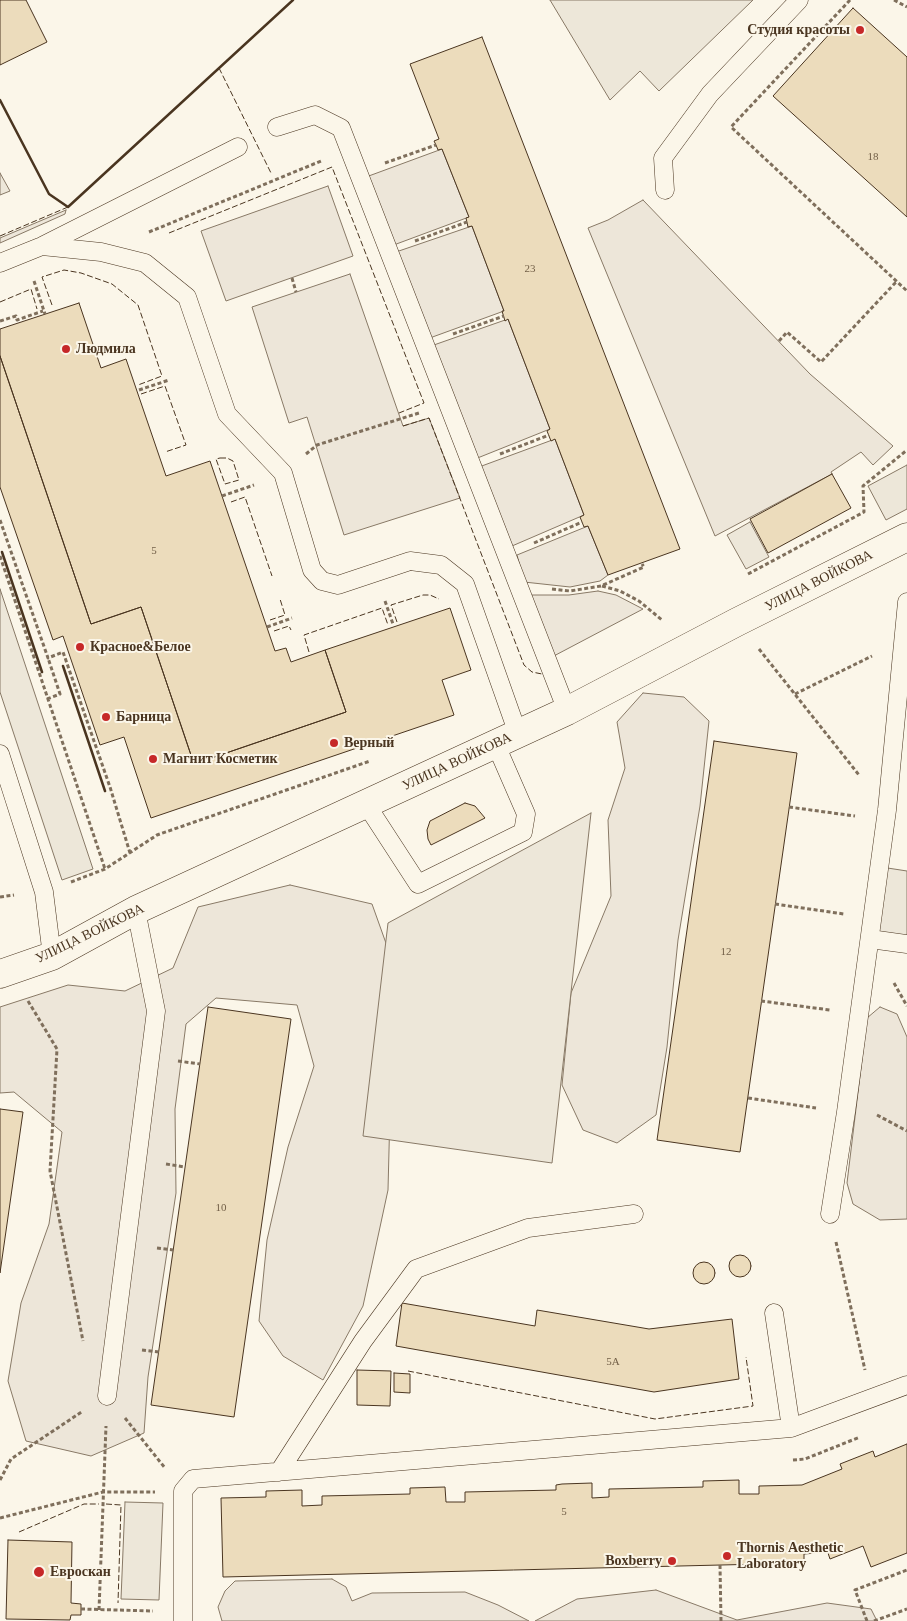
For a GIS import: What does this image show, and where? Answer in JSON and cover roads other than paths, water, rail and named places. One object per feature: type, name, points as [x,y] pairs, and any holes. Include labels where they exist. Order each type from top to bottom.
[{"type":"street","name":"УЛИЦА ВОЙКОВА","points":[[5,972],[52,956],[136,910],[567,711],[729,626],[907,537]]},
{"type":"lane","points":[[665,190],[663,158],[710,94],[799,0]]},
{"type":"lane","points":[[277,127],[315,116],[341,128],[567,711]]},
{"type":"lane","points":[[0,263],[42,246],[238,147]]},
{"type":"lane","points":[[42,246],[100,252],[145,264],[187,297],[227,414],[283,473],[312,570],[322,581],[338,585],[410,561],[440,565],[465,584],[526,814],[523,832],[418,884],[366,804]]},
{"type":"lane","points":[[830,1214],[860,1015],[886,815],[907,602]]},
{"type":"lane","points":[[0,754],[44,892],[52,956]]},
{"type":"lane","points":[[107,1396],[156,1011],[136,910]]},
{"type":"lane","points":[[870,939],[907,944]]},
{"type":"lane","points":[[279,1472],[363,1340],[416,1269],[528,1228],[634,1214]]},
{"type":"lane","points":[[774,1313],[791,1428]]},
{"type":"lane","points":[[183,1616],[183,1491],[193,1479],[791,1428],[907,1385]]},
{"type":"place","name":"Студия красоты","points":[[860,30]]},
{"type":"place","name":"Людмила","points":[[66,349]]},
{"type":"place","name":"Красное&Белое","points":[[80,647]]},
{"type":"place","name":"Барница","points":[[106,717]]},
{"type":"place","name":"Верный","points":[[334,743]]},
{"type":"place","name":"Магнит Косметик","points":[[153,759]]},
{"type":"place","name":"Thornis Aesthetic Laboratory","points":[[727,1556]]},
{"type":"place","name":"Boxberry","points":[[672,1561]]},
{"type":"place","name":"Евроскан","points":[[39,1572]]}]
